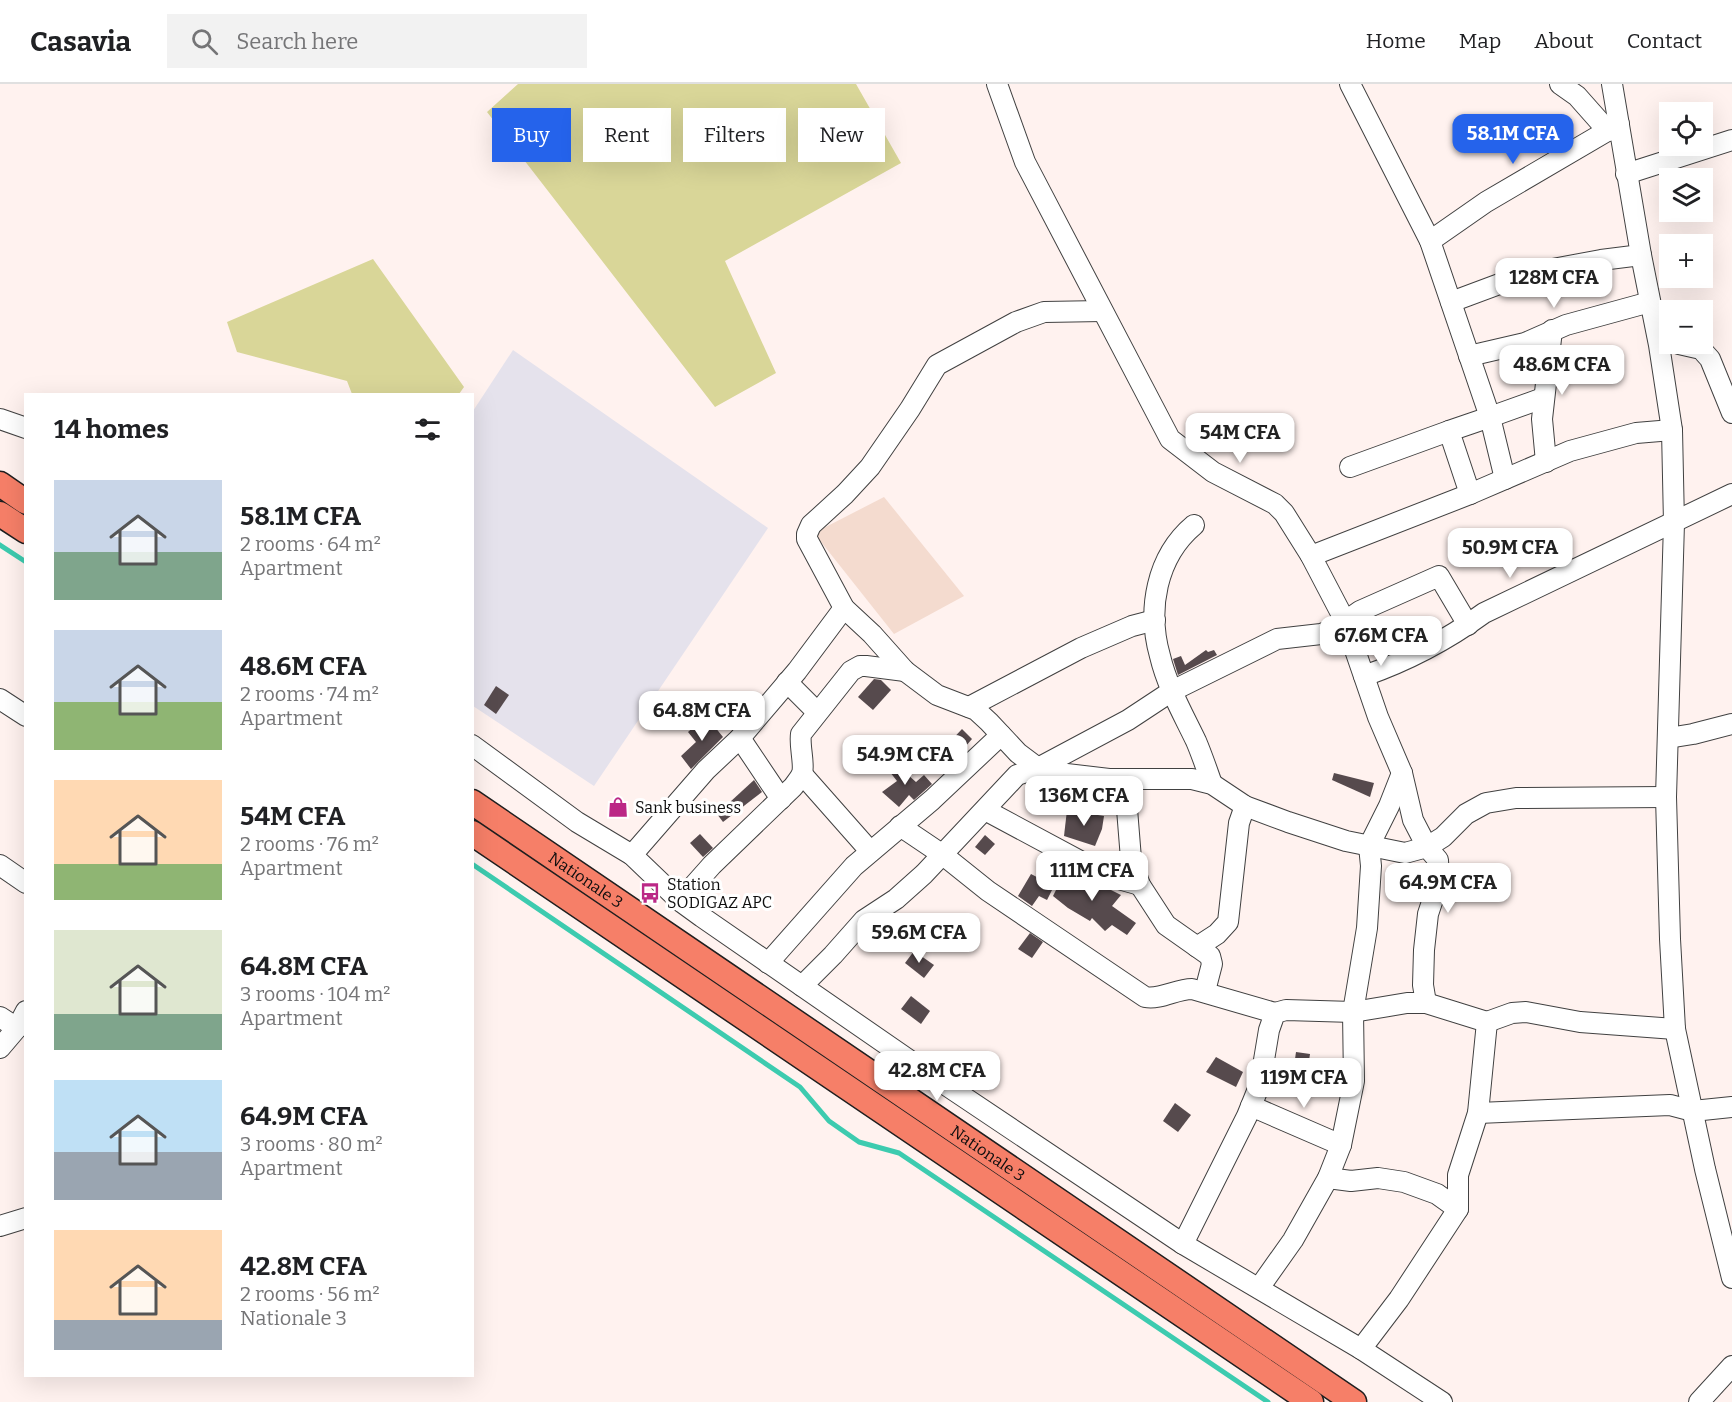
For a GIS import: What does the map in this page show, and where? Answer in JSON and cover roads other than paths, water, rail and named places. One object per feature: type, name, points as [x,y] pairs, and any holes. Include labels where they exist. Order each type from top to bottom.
[{"type":"main road","points":[[0,484],[24,501]]},
{"type":"main road","points":[[0,514],[24,530]]},
{"type":"main road","name":"Nationale 3","points":[[474,803],[1354,1402]]},
{"type":"main road","name":"Nationale 3","points":[[474,833],[1311,1402]]},
{"type":"street","points":[[997,84],[1025,162],[1170,439],[1213,472],[1275,504],[1284,513],[1327,583],[1345,621],[1378,717],[1402,773],[1413,820],[1427,847],[1438,860],[1439,880],[1428,914],[1424,950],[1426,1003]]},
{"type":"street","points":[[1350,84],[1430,241],[1490,417],[1505,479]]},
{"type":"street","points":[[1560,84],[1614,128]]},
{"type":"street","points":[[1612,84],[1614,128],[1626,174],[1650,302],[1659,320]]},
{"type":"street","points":[[1430,241],[1486,202],[1614,128]]},
{"type":"street","points":[[1626,174],[1732,140]]},
{"type":"street","points":[[1450,302],[1526,274],[1641,255]]},
{"type":"street","points":[[1469,356],[1525,343],[1552,330],[1650,302]]},
{"type":"street","points":[[1102,311],[1044,312],[1016,322],[937,365],[910,410],[870,467],[812,525],[807,534],[807,539],[844,608],[872,634],[905,671],[938,695],[976,710],[1018,753],[1038,768],[1058,773],[1133,780],[1192,779],[1212,784],[1245,806],[1346,841],[1405,853],[1427,847],[1443,837],[1466,814],[1486,803],[1516,798],[1666,797]]},
{"type":"street","points":[[1546,462],[1543,441],[1543,398],[1552,330]]},
{"type":"street","points":[[1525,343],[1548,360]]},
{"type":"street","points":[[1671,354],[1674,523],[1666,797],[1675,1029],[1732,1278]]},
{"type":"street","points":[[1706,354],[1710,359],[1732,413]]},
{"type":"street","points":[[1350,467],[1543,398]]},
{"type":"street","points":[[0,419],[24,427]]},
{"type":"street","points":[[1311,556],[1470,494],[1570,451],[1636,433],[1672,430]]},
{"type":"street","points":[[1449,431],[1470,494]]},
{"type":"street","points":[[1364,676],[1418,654],[1484,613],[1732,494]]},
{"type":"street","points":[[1194,525],[1175,544],[1159,578],[1155,620],[1159,656],[1212,784]]},
{"type":"street","points":[[1327,583],[1339,547]]},
{"type":"street","points":[[802,986],[864,920],[896,899],[943,855],[1017,775],[1038,768],[1128,720],[1172,691],[1277,639],[1321,634],[1333,630],[1360,611],[1439,576],[1468,625]]},
{"type":"street","points":[[632,855],[705,770],[740,738],[844,608]]},
{"type":"street","points":[[969,707],[1081,648],[1132,626],[1155,620]]},
{"type":"street","points":[[680,901],[712,865],[793,787],[802,774],[799,746],[801,734],[851,671],[860,666],[905,671]]},
{"type":"street","points":[[787,682],[817,711]]},
{"type":"street","points":[[0,699],[24,715]]},
{"type":"street","points":[[1668,738],[1732,724]]},
{"type":"street","points":[[768,963],[854,866],[932,800],[1001,735]]},
{"type":"street","points":[[740,738],[781,799]]},
{"type":"street","points":[[474,746],[577,822],[632,855],[680,901],[922,1070],[1184,1244],[1361,1349],[1442,1402]]},
{"type":"street","points":[[1260,1288],[1293,1240],[1328,1178],[1341,1145],[1354,1081],[1353,1012],[1367,928],[1371,866],[1369,846],[1402,773]]},
{"type":"street","points":[[802,774],[870,851]]},
{"type":"street","points":[[1133,780],[1127,809],[1131,860],[1140,885],[1166,925],[1210,956],[1212,960],[1205,991]]},
{"type":"street","points":[[1197,947],[1216,934],[1228,922],[1239,823],[1245,806]]},
{"type":"street","points":[[985,810],[1108,876],[1140,885]]},
{"type":"street","points":[[900,826],[943,855],[988,891],[1145,997],[1156,997],[1184,989],[1205,991],[1275,1013],[1286,1010],[1353,1012],[1407,1003],[1426,1003],[1487,1022],[1512,1013],[1527,1012],[1580,1022],[1675,1029]]},
{"type":"street","points":[[0,866],[24,882]]},
{"type":"street","points":[[1184,1244],[1260,1084],[1269,1030],[1275,1013]]},
{"type":"street","points":[[0,1017],[21,1019]]},
{"type":"street","points":[[0,1048],[21,1019]]},
{"type":"street","points":[[1361,1349],[1399,1299],[1458,1209],[1458,1175],[1478,1113],[1487,1022]]},
{"type":"street","points":[[1478,1113],[1670,1105],[1693,1111],[1732,1107]]},
{"type":"street","points":[[1251,1106],[1341,1145]]},
{"type":"street","points":[[1328,1178],[1351,1181],[1378,1178],[1404,1182],[1437,1194],[1458,1209]]},
{"type":"street","points":[[0,1226],[24,1219]]},
{"type":"street","points":[[1700,1402],[1732,1366]]},
{"type":"waterway","points":[[0,545],[24,561]]},
{"type":"waterway","points":[[474,865],[800,1087],[829,1121],[859,1142],[899,1153],[1268,1402]]},
{"type":"place","name":"Sank business","points":[[618,807]]},
{"type":"place","name":"Station SODIGAZ APC","points":[[650,893]]}]
